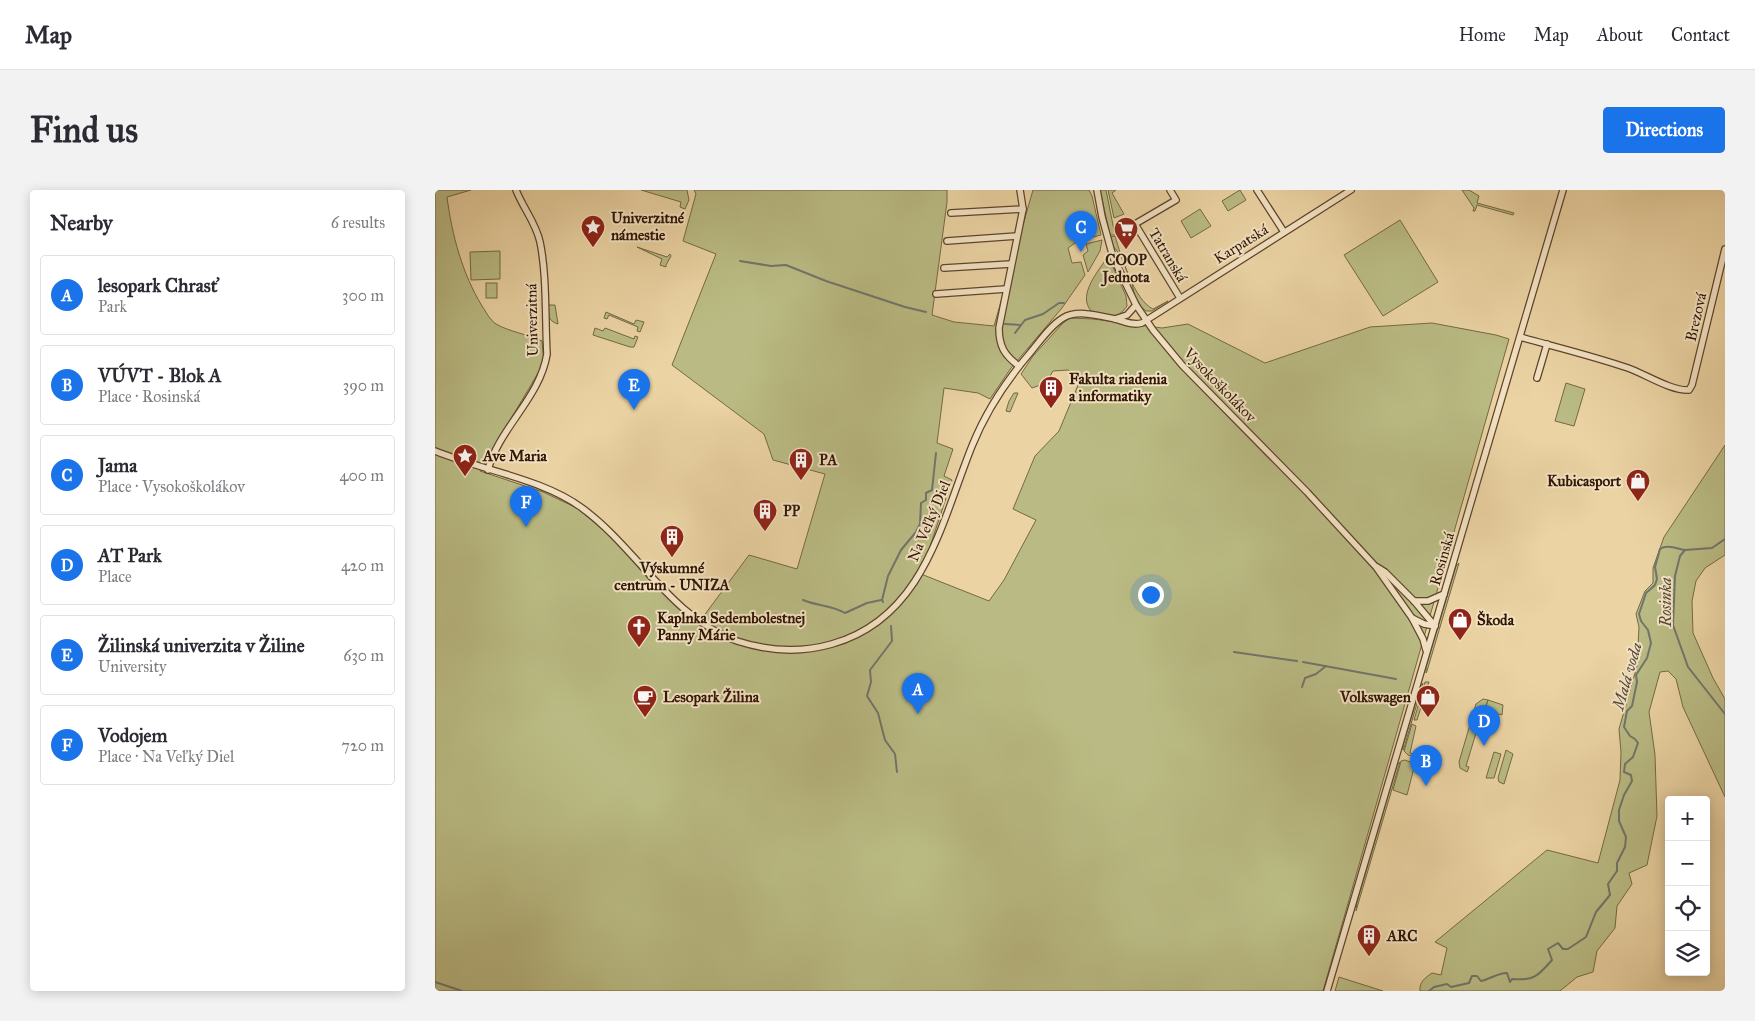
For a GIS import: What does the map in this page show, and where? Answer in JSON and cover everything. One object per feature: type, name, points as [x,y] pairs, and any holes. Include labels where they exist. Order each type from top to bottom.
[{"type":"street","name":"Univerzitná","points":[[488,470],[495,451],[538,382],[547,354],[543,264],[540,243],[536,229],[516,190]]},
{"type":"street","points":[[1019,366],[1004,352],[999,341],[999,328],[1023,208],[1020,190]]},
{"type":"street","name":"Vysokoškolákov","points":[[1097,190],[1113,257],[1135,305],[1145,320],[1182,364],[1307,492],[1376,567],[1412,618],[1423,639],[1427,653]]},
{"type":"street","name":"Tatranská","points":[[1170,190],[1176,200],[1135,224],[1179,298]]},
{"type":"street","points":[[1257,190],[1284,232]]},
{"type":"street","name":"Karpatská","points":[[1145,320],[1351,190]]},
{"type":"street","name":"Rosinská","points":[[1327,991],[1563,190]]},
{"type":"street","points":[[951,214],[1023,208]]},
{"type":"street","points":[[947,241],[1017,236]]},
{"type":"street","name":"Brezová","points":[[1547,344],[1602,359],[1663,383],[1689,390],[1692,385],[1725,249]]},
{"type":"street","points":[[944,268],[1011,264]]},
{"type":"street","points":[[936,294],[1006,289]]},
{"type":"street","points":[[1115,319],[1127,315],[1135,305]]},
{"type":"street","name":"Na Veľký Diel","points":[[435,452],[548,489],[582,508],[615,535],[665,591],[695,617],[714,630],[737,641],[773,649],[798,650],[822,647],[842,641],[868,629],[890,612],[909,591],[936,542],[972,446],[985,418],[1019,366],[1055,324],[1066,316],[1081,314],[1137,324],[1145,320]]},
{"type":"street","points":[[1520,337],[1547,344],[1537,378]]},
{"type":"street","name":"Vysokoškolákov","points":[[1376,567],[1385,572],[1414,601],[1435,626]]},
{"type":"street","points":[[1414,601],[1428,601],[1445,594]]},
{"type":"street","points":[[1412,618],[1424,624],[1435,626]]},
{"type":"green space","points":[[435,190],[471,190],[447,197],[455,239],[463,267],[488,316],[496,324],[542,341],[544,363],[480,471],[543,492],[577,508],[617,542],[649,580],[700,621],[749,555],[797,569],[825,474],[773,460],[764,434],[672,365],[716,254],[683,241],[696,194],[694,190],[947,190],[932,315],[954,322],[994,326],[1033,190],[1089,190],[1101,235],[1078,241],[1068,248],[1072,263],[1081,262],[1085,275],[1062,308],[1011,368],[990,399],[978,393],[944,388],[937,443],[953,449],[944,476],[952,480],[921,574],[989,601],[1004,580],[1036,520],[1013,509],[1035,456],[1059,431],[1081,378],[1068,370],[1053,371],[1046,383],[1032,388],[1021,374],[1033,356],[1063,323],[1070,318],[1162,328],[1188,324],[1265,363],[1370,327],[1432,323],[1509,339],[1323,991],[435,991]]},
{"type":"green space","points":[[641,190],[687,190],[689,200],[685,209],[680,207],[681,202]]},
{"type":"green space","points":[[1100,190],[1106,190],[1115,235],[1110,235]]},
{"type":"green space","points":[[1108,190],[1116,190],[1112,193],[1124,214],[1114,218]]},
{"type":"green space","points":[[1240,190],[1246,200],[1228,211],[1222,201]]},
{"type":"green space","points":[[1462,190],[1469,190],[1479,196],[1477,203],[1514,213],[1513,215],[1477,205],[1475,211],[1473,211],[1474,208]]},
{"type":"green space","points":[[1200,209],[1211,226],[1191,238],[1181,221]]},
{"type":"green space","points":[[1400,220],[1438,282],[1383,316],[1344,255]]},
{"type":"green space","points":[[1115,236],[1124,263],[1113,246],[1111,237]]},
{"type":"green space","points":[[1102,240],[1100,251],[1088,272],[1083,255],[1088,251],[1086,244]]},
{"type":"green space","points":[[637,247],[667,257],[670,254],[671,256],[666,267],[660,265],[662,259]]},
{"type":"green space","points":[[500,251],[500,279],[471,280],[470,252]]},
{"type":"green space","points":[[1108,256],[1126,296],[1127,306],[1118,315],[1112,316],[1091,311],[1086,297],[1091,283]]},
{"type":"green space","points":[[1128,274],[1140,297],[1153,309],[1168,301],[1152,311],[1146,311],[1140,306],[1135,297]]},
{"type":"green space","points":[[486,283],[497,283],[497,298],[486,298]]},
{"type":"green space","points":[[548,305],[555,305],[558,324],[549,317]]},
{"type":"green space","points":[[606,312],[634,324],[636,320],[644,322],[640,332],[637,331],[638,327],[609,315],[607,319],[604,318]]},
{"type":"green space","points":[[595,328],[603,331],[605,328],[634,339],[635,336],[638,337],[634,347],[630,347],[593,335]]},
{"type":"green space","points":[[1566,383],[1585,389],[1574,426],[1555,421]]},
{"type":"green space","points":[[1014,393],[1018,393],[1010,412],[1006,411],[1009,401]]},
{"type":"green space","points":[[1725,445],[1725,555],[1705,568],[1696,581],[1692,601],[1693,633],[1713,678],[1725,699],[1725,797],[1683,707],[1676,679],[1668,671],[1660,672],[1649,712],[1655,755],[1657,816],[1647,865],[1629,873],[1632,884],[1617,906],[1615,928],[1597,951],[1593,972],[1577,977],[1560,991],[1420,991],[1422,983],[1432,973],[1441,975],[1447,948],[1435,942],[1547,850],[1598,863],[1620,780],[1621,752],[1619,729],[1637,666],[1639,627],[1636,614],[1645,591],[1653,583],[1653,568],[1664,537]]},
{"type":"green space","points":[[1459,563],[1426,673],[1426,667],[1456,566]]},
{"type":"green space","points":[[1425,682],[1429,682],[1417,720],[1414,720]]},
{"type":"green space","points":[[1423,683],[1404,748],[1403,750],[1403,745]]},
{"type":"green space","points":[[1483,699],[1488,700],[1483,710],[1466,766],[1469,767],[1467,772],[1460,768],[1459,762],[1476,704]]},
{"type":"green space","points":[[1488,700],[1503,705],[1502,715],[1485,710]]},
{"type":"green space","points":[[1412,724],[1416,726],[1410,753],[1419,756],[1418,758],[1408,755],[1404,751]]},
{"type":"green space","points":[[1506,750],[1513,754],[1504,784],[1499,782],[1498,778]]},
{"type":"green space","points":[[1494,752],[1501,754],[1494,778],[1486,778]]},
{"type":"green space","points":[[1405,760],[1415,764],[1407,795],[1393,790],[1401,761]]},
{"type":"green space","points":[[1400,762],[1356,911],[1397,765]]},
{"type":"green space","points":[[1339,977],[1342,978],[1383,991],[1335,991]]},
{"type":"waterway","points":[[740,261],[771,266],[786,265],[826,281],[926,312]]},
{"type":"waterway","points":[[1015,333],[1025,320],[1043,314],[1059,303],[1064,303]]},
{"type":"waterway","points":[[1005,324],[1020,325]]},
{"type":"waterway","points":[[883,602],[888,576],[901,550],[920,524],[921,503],[926,500],[926,493],[932,490],[936,453]]},
{"type":"waterway","name":"Rosinka","points":[[1725,539],[1712,548],[1685,550],[1680,556],[1675,576],[1673,625],[1688,667],[1725,714]]},
{"type":"waterway","name":"Malá voda","points":[[1429,991],[1434,987],[1447,984],[1451,987],[1469,983],[1472,976],[1477,976],[1481,981],[1507,973],[1510,982],[1512,979],[1531,978],[1539,974],[1552,960],[1548,949],[1558,943],[1563,949],[1568,949],[1586,937],[1596,912],[1610,895],[1608,884],[1617,871],[1617,863],[1625,847],[1626,837],[1619,821],[1619,810],[1624,795],[1632,781],[1631,775],[1624,772],[1625,764],[1633,757],[1638,743],[1624,727],[1627,711],[1632,706],[1637,682],[1636,675],[1647,658],[1651,643],[1648,630],[1641,621],[1639,614],[1646,593],[1655,585],[1657,579],[1655,567],[1660,549],[1669,547],[1685,550]]},
{"type":"waterway","points":[[803,600],[835,608],[845,613],[867,603],[881,600]]},
{"type":"waterway","points":[[891,626],[892,641],[870,670],[871,682],[867,696],[878,713],[885,740],[895,754],[897,772]]},
{"type":"waterway","points":[[1234,652],[1297,661]]},
{"type":"waterway","points":[[1303,662],[1396,679]]},
{"type":"waterway","points":[[1302,687],[1305,678],[1316,674],[1326,666]]},
{"type":"waterway","points":[[435,982],[462,991]]},
{"type":"place","name":"Univerzitné námestie","points":[[593,248]]},
{"type":"place","name":"COOP Jednota","points":[[1126,250]]},
{"type":"place","name":"Jama","points":[[1081,252]]},
{"type":"place","name":"Fakulta riadenia a informatiky","points":[[1051,409]]},
{"type":"place","name":"Žilinská univerzita v Žiline","points":[[634,410]]},
{"type":"place","name":"Ave Maria","points":[[465,477]]},
{"type":"place","name":"PA","points":[[801,481]]},
{"type":"place","name":"Kubicasport","points":[[1638,502]]},
{"type":"place","name":"Vodojem","points":[[526,527]]},
{"type":"place","name":"PP","points":[[765,532]]},
{"type":"place","name":"Výskumné centrum - UNIZA","points":[[672,558]]},
{"type":"place","name":"Škoda","points":[[1460,641]]},
{"type":"place","name":"Kaplnka Sedembolestnej Panny Márie","points":[[639,648]]},
{"type":"place","name":"lesopark Chrasť","points":[[918,714]]},
{"type":"place","name":"Lesopark Žilina","points":[[645,718]]},
{"type":"place","name":"Volkswagen","points":[[1428,718]]},
{"type":"place","name":"AT Park","points":[[1484,746]]},
{"type":"place","name":"VÚVT - Blok A","points":[[1426,786]]},
{"type":"place","name":"ARC","points":[[1369,957]]}]
